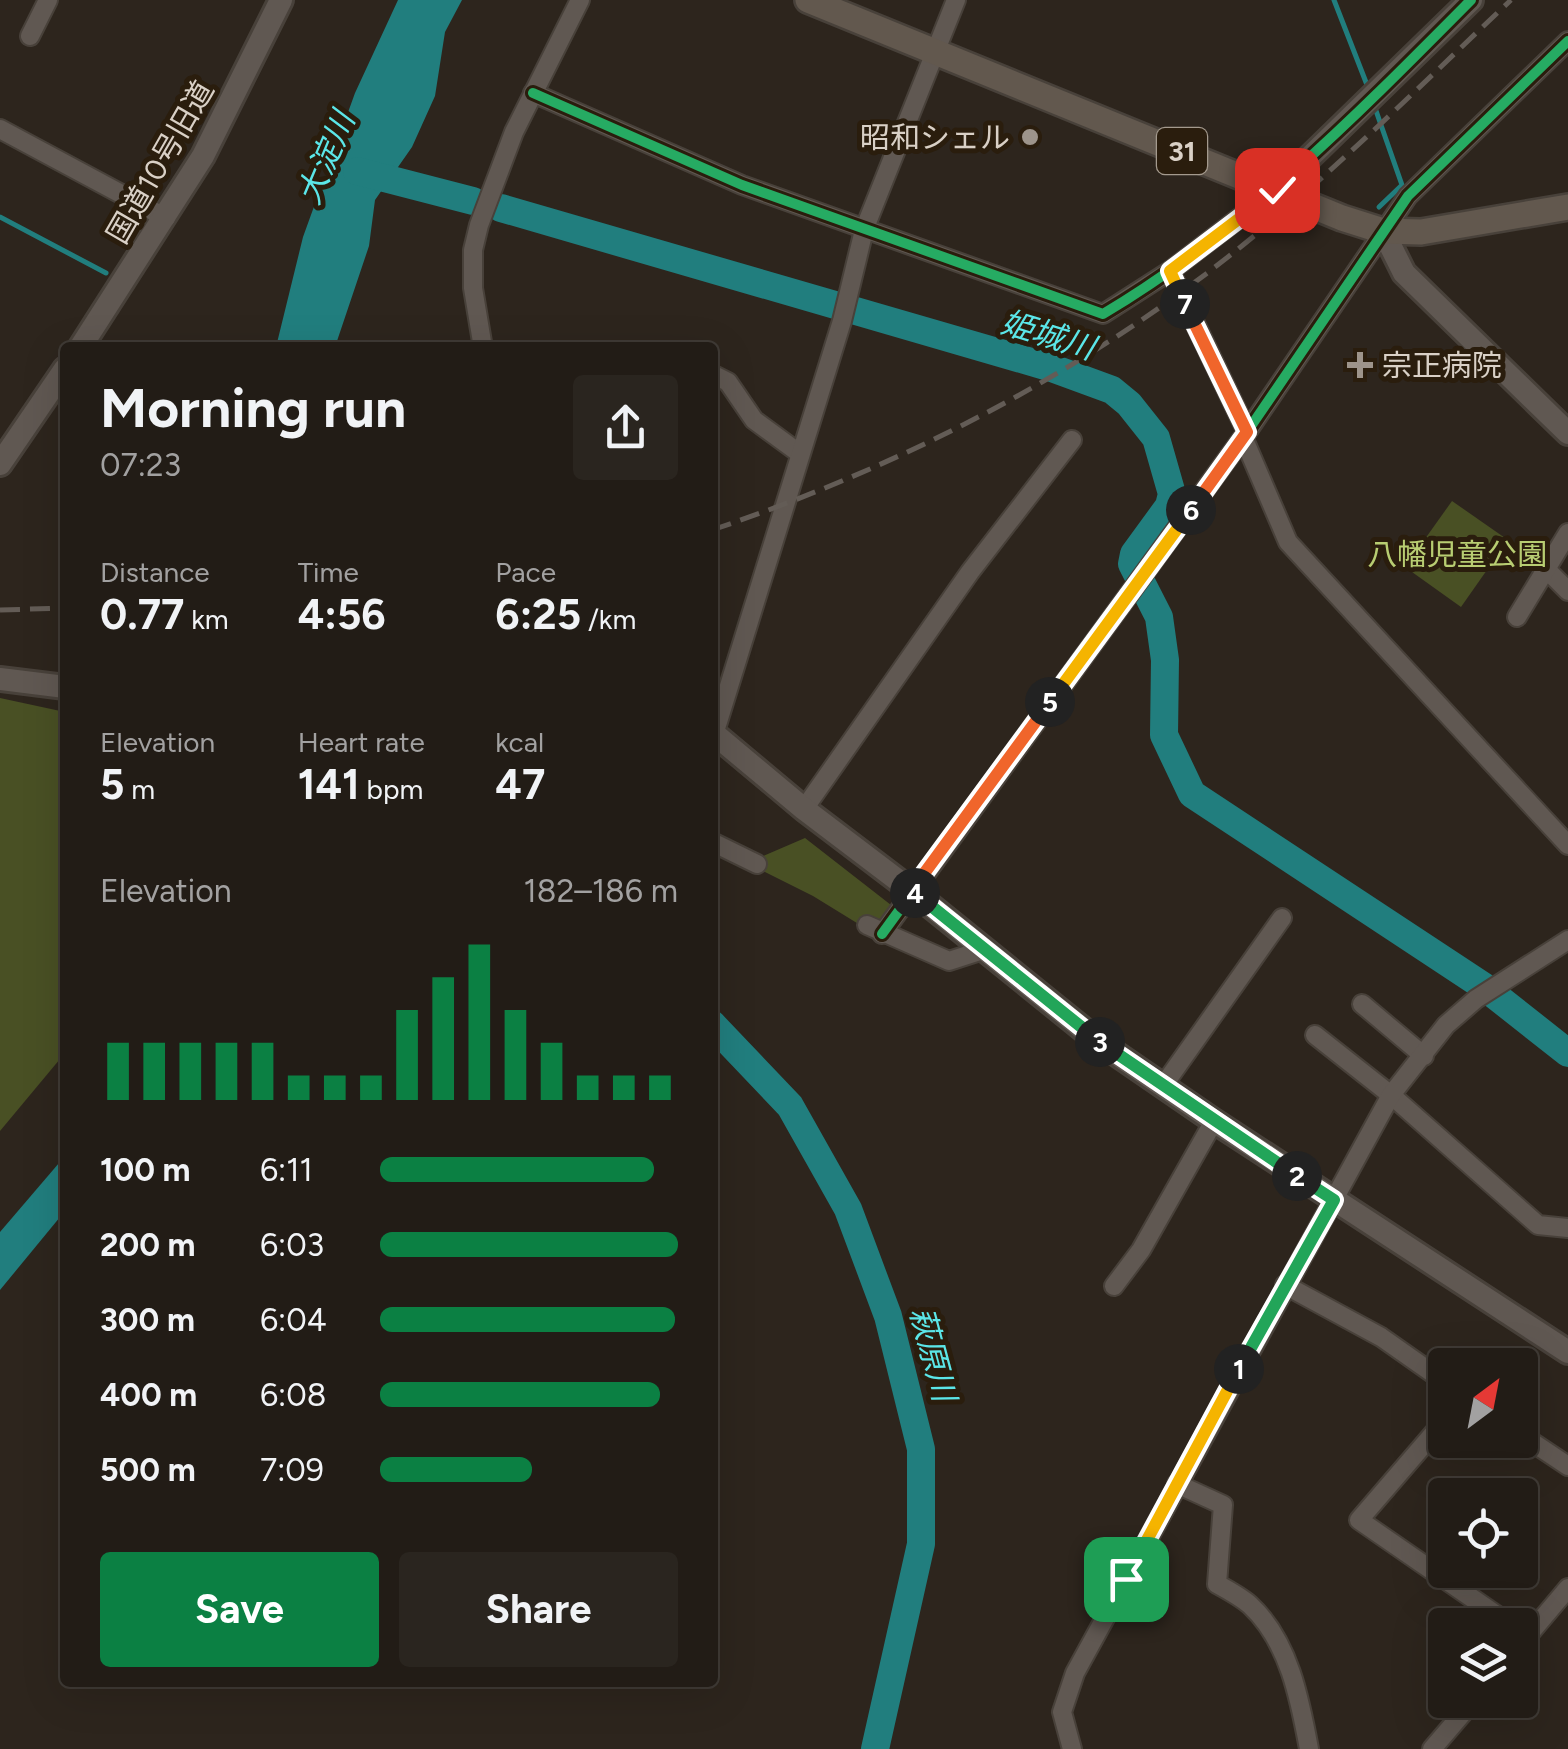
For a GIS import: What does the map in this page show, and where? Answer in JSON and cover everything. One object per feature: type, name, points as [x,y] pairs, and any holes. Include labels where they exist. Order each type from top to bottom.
[{"type":"main road","name":"31","points":[[808,0],[1342,218],[1383,230],[1421,232],[1568,207]]},
{"type":"street","points":[[30,36],[48,0]]},
{"type":"street","name":"国道10号旧道","points":[[84,342],[203,156],[280,0]]},
{"type":"street","points":[[488,342],[472,288],[473,250],[514,132],[580,0]]},
{"type":"street","points":[[718,720],[842,321],[864,230],[956,0]]},
{"type":"street","points":[[532,93],[742,186],[1103,314],[1170,271],[1277,190],[1471,0]]},
{"type":"street","points":[[983,950],[948,962],[875,930],[912,890],[1146,572],[1408,196],[1568,41]]},
{"type":"street","points":[[0,128],[166,218]]},
{"type":"street","points":[[1383,230],[1404,273],[1568,433]]},
{"type":"street","points":[[1170,271],[1245,435],[1288,542],[1568,845]]},
{"type":"street","points":[[0,464],[60,376]]},
{"type":"street","points":[[718,377],[728,382],[754,420],[799,453]]},
{"type":"street","points":[[804,809],[970,572],[1072,440]]},
{"type":"street","points":[[1517,618],[1568,532]]},
{"type":"street","points":[[1546,569],[1568,591]]},
{"type":"street","points":[[0,679],[60,686]]},
{"type":"street","points":[[718,740],[1099,1042],[1568,1352]]},
{"type":"street","points":[[718,845],[757,864]]},
{"type":"street","points":[[1163,1086],[1282,918]]},
{"type":"street","points":[[1072,1749],[1062,1712],[1066,1694],[1391,1095],[1446,1026],[1476,999],[1568,940]]},
{"type":"street","points":[[1362,1004],[1424,1056]]},
{"type":"street","points":[[1315,1035],[1391,1095],[1538,1225],[1568,1228]]},
{"type":"street","points":[[1114,1286],[1141,1250],[1214,1120]]},
{"type":"street","points":[[1285,1285],[1381,1336],[1428,1370]]},
{"type":"street","points":[[1428,1440],[1359,1520],[1486,1608]]},
{"type":"street","points":[[1538,1446],[1568,1466]]},
{"type":"street","points":[[1177,1484],[1223,1506],[1217,1584],[1251,1606],[1280,1648],[1298,1693],[1309,1749]]},
{"type":"street","points":[[1538,1620],[1568,1588]]},
{"type":"street","points":[[1432,1749],[1459,1718]]},
{"type":"green space","name":"八幡児童公園","points":[[1452,501],[1508,540],[1461,607],[1405,567]]},
{"type":"green space","points":[[0,698],[60,711],[60,1059],[0,1131]]},
{"type":"green space","points":[[805,838],[891,905],[877,926],[865,928],[755,867],[761,857]]},
{"type":"water","points":[[398,0],[462,0],[445,32],[435,96],[412,147],[375,200],[369,246],[337,342],[277,342],[303,237],[355,93]]},
{"type":"water","points":[[60,1162],[60,1217],[0,1290],[0,1232]]},
{"type":"waterway","points":[[1334,0],[1369,90]]},
{"type":"waterway","points":[[1374,105],[1402,185],[1379,207]]},
{"type":"waterway","name":"姫城川","points":[[357,171],[473,201]]},
{"type":"waterway","name":"姫城川","points":[[501,208],[1052,368],[1112,390],[1129,404],[1156,438],[1172,494],[1169,506],[1134,554],[1132,564],[1159,617],[1165,660],[1164,735],[1192,794],[1483,986],[1568,1053]]},
{"type":"waterway","points":[[0,217],[106,273]]},
{"type":"waterway","name":"萩原川","points":[[718,1030],[790,1106],[848,1209],[888,1316],[921,1449],[921,1544],[875,1749]]},
{"type":"railway","points":[[718,528],[783,505],[922,445],[1057,374],[1121,334],[1278,216],[1511,0]]},
{"type":"railway","points":[[0,610],[60,608]]},
{"type":"cycle path","points":[[533,93],[742,185],[1103,314],[1204,246],[1297,169],[1471,0]]},
{"type":"cycle path","points":[[882,934],[1247,432],[1408,196],[1568,41]]},
{"type":"place","name":"昭和シェル","points":[[1030,137]]},
{"type":"place","name":"宗正病院","points":[[1360,365]]},
{"type":"route","points":[[1126,1579],[1334,1200],[1099,1042],[912,890],[1247,432],[1170,271],[1277,190]]},
{"type":"water label","name":"大淀川","points":[[326,158]]}]
